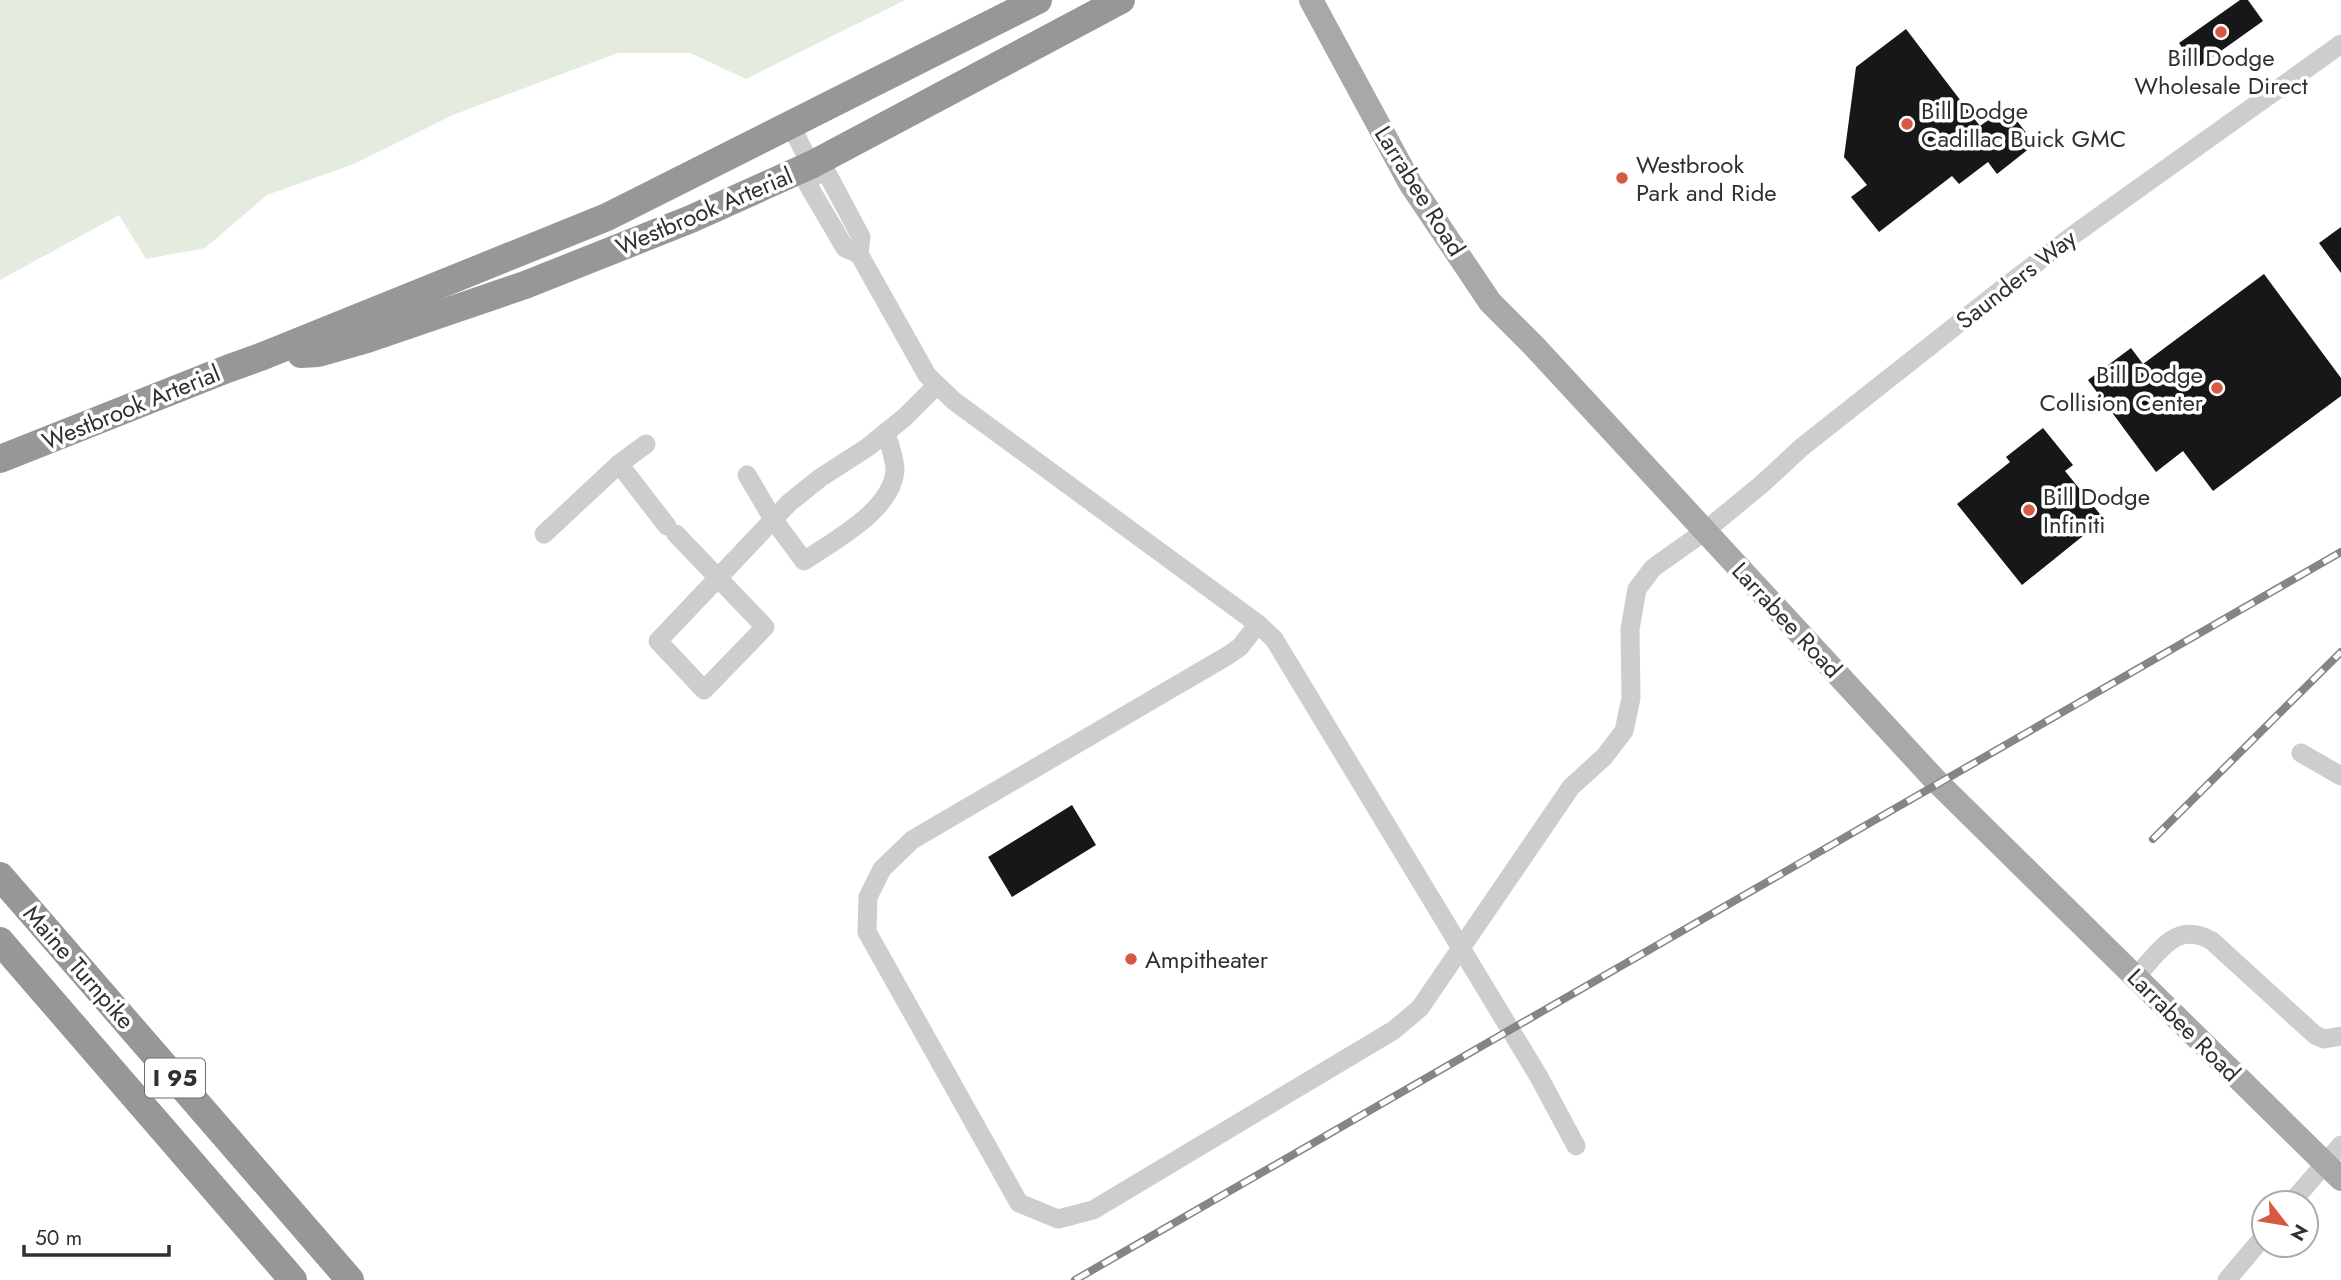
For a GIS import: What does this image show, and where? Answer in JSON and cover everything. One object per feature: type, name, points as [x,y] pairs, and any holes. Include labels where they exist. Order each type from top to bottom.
[{"type":"highway","name":"Westbrook Arterial","points":[[0,459],[607,217],[1038,0]]},
{"type":"highway","name":"Westbrook Arterial","points":[[263,356],[318,353],[367,340],[525,285],[814,168],[1121,0]]},
{"type":"highway","name":"Maine Turnpike","points":[[0,876],[350,1280]]},
{"type":"highway","name":"Maine Turnpike","points":[[0,941],[293,1280]]},
{"type":"main road","name":"Larrabee Road","points":[[1311,0],[1410,183],[1490,302],[1534,346],[1938,783],[2332,1172]]},
{"type":"lane","name":"Saunders Way","points":[[1258,624],[1240,647],[1227,656],[912,840],[882,869],[868,897],[867,932],[1019,1203],[1058,1219],[1093,1210],[1394,1030],[1420,1008],[1571,787],[1604,757],[1624,731],[1631,698],[1630,629],[1637,589],[1653,568],[1705,531],[1802,447],[2006,286],[2341,44]]},
{"type":"lane","points":[[791,126],[814,168],[808,185],[845,248],[859,254],[927,376],[954,401],[1258,624],[1274,639],[1462,947],[1539,1077],[1576,1146]]},
{"type":"lane","points":[[619,464],[672,530],[717,578],[765,626],[704,690],[658,641],[717,578],[773,519],[789,503],[820,478],[868,447],[937,384]]},
{"type":"lane","points":[[747,475],[773,519],[804,561],[862,522],[886,495],[895,470],[886,432]]},
{"type":"lane","points":[[544,534],[619,464],[646,444]]},
{"type":"lane","points":[[2301,753],[2341,775]]},
{"type":"lane","points":[[2136,976],[2176,936],[2188,933],[2201,935],[2315,1035],[2324,1038],[2341,1036]]},
{"type":"lane","points":[[2310,1189],[2332,1172],[2341,1145]]},
{"type":"lane","points":[[2230,1279],[2250,1254]]},
{"type":"shaded area","points":[[0,0],[905,0],[746,79],[690,53],[618,53],[453,115],[354,164],[267,195],[205,248],[146,259],[119,215],[0,280]]},
{"type":"building","name":"Bill Dodge Wholesale Direct","points":[[2240,0],[2248,0],[2263,21],[2197,68],[2179,43]]},
{"type":"building","name":"Bill Dodge Cadillac Buick GMC","points":[[1906,29],[1980,126],[2006,107],[2035,144],[1997,174],[1988,162],[1959,184],[1952,176],[1879,232],[1851,197],[1867,185],[1844,157],[1856,67]]},
{"type":"building","points":[[2341,227],[2341,273],[2319,243]]},
{"type":"building","name":"Bill Dodge Collision Center","points":[[2264,274],[2341,378],[2341,396],[2213,491],[2183,451],[2156,472],[2088,380],[2131,348],[2143,364]]},
{"type":"building","name":"Bill Dodge Infiniti","points":[[2043,428],[2073,465],[2065,471],[2104,519],[2022,585],[1957,504],[2010,462],[2006,457]]},
{"type":"building","points":[[1072,805],[1096,845],[1012,897],[988,857]]},
{"type":"railway","points":[[1075,1280],[2341,552]]},
{"type":"railway","points":[[2153,839],[2341,652]]},
{"type":"place","name":"Bill Dodge Wholesale Direct","points":[[2221,32]]},
{"type":"place","name":"Bill Dodge Cadillac Buick GMC","points":[[1907,124]]},
{"type":"place","name":"Westbrook Park and Ride","points":[[1622,178]]},
{"type":"place","name":"Bill Dodge Collision Center","points":[[2217,388]]},
{"type":"place","name":"Bill Dodge Infiniti","points":[[2029,510]]},
{"type":"place","name":"Ampitheater","points":[[1131,959]]}]
